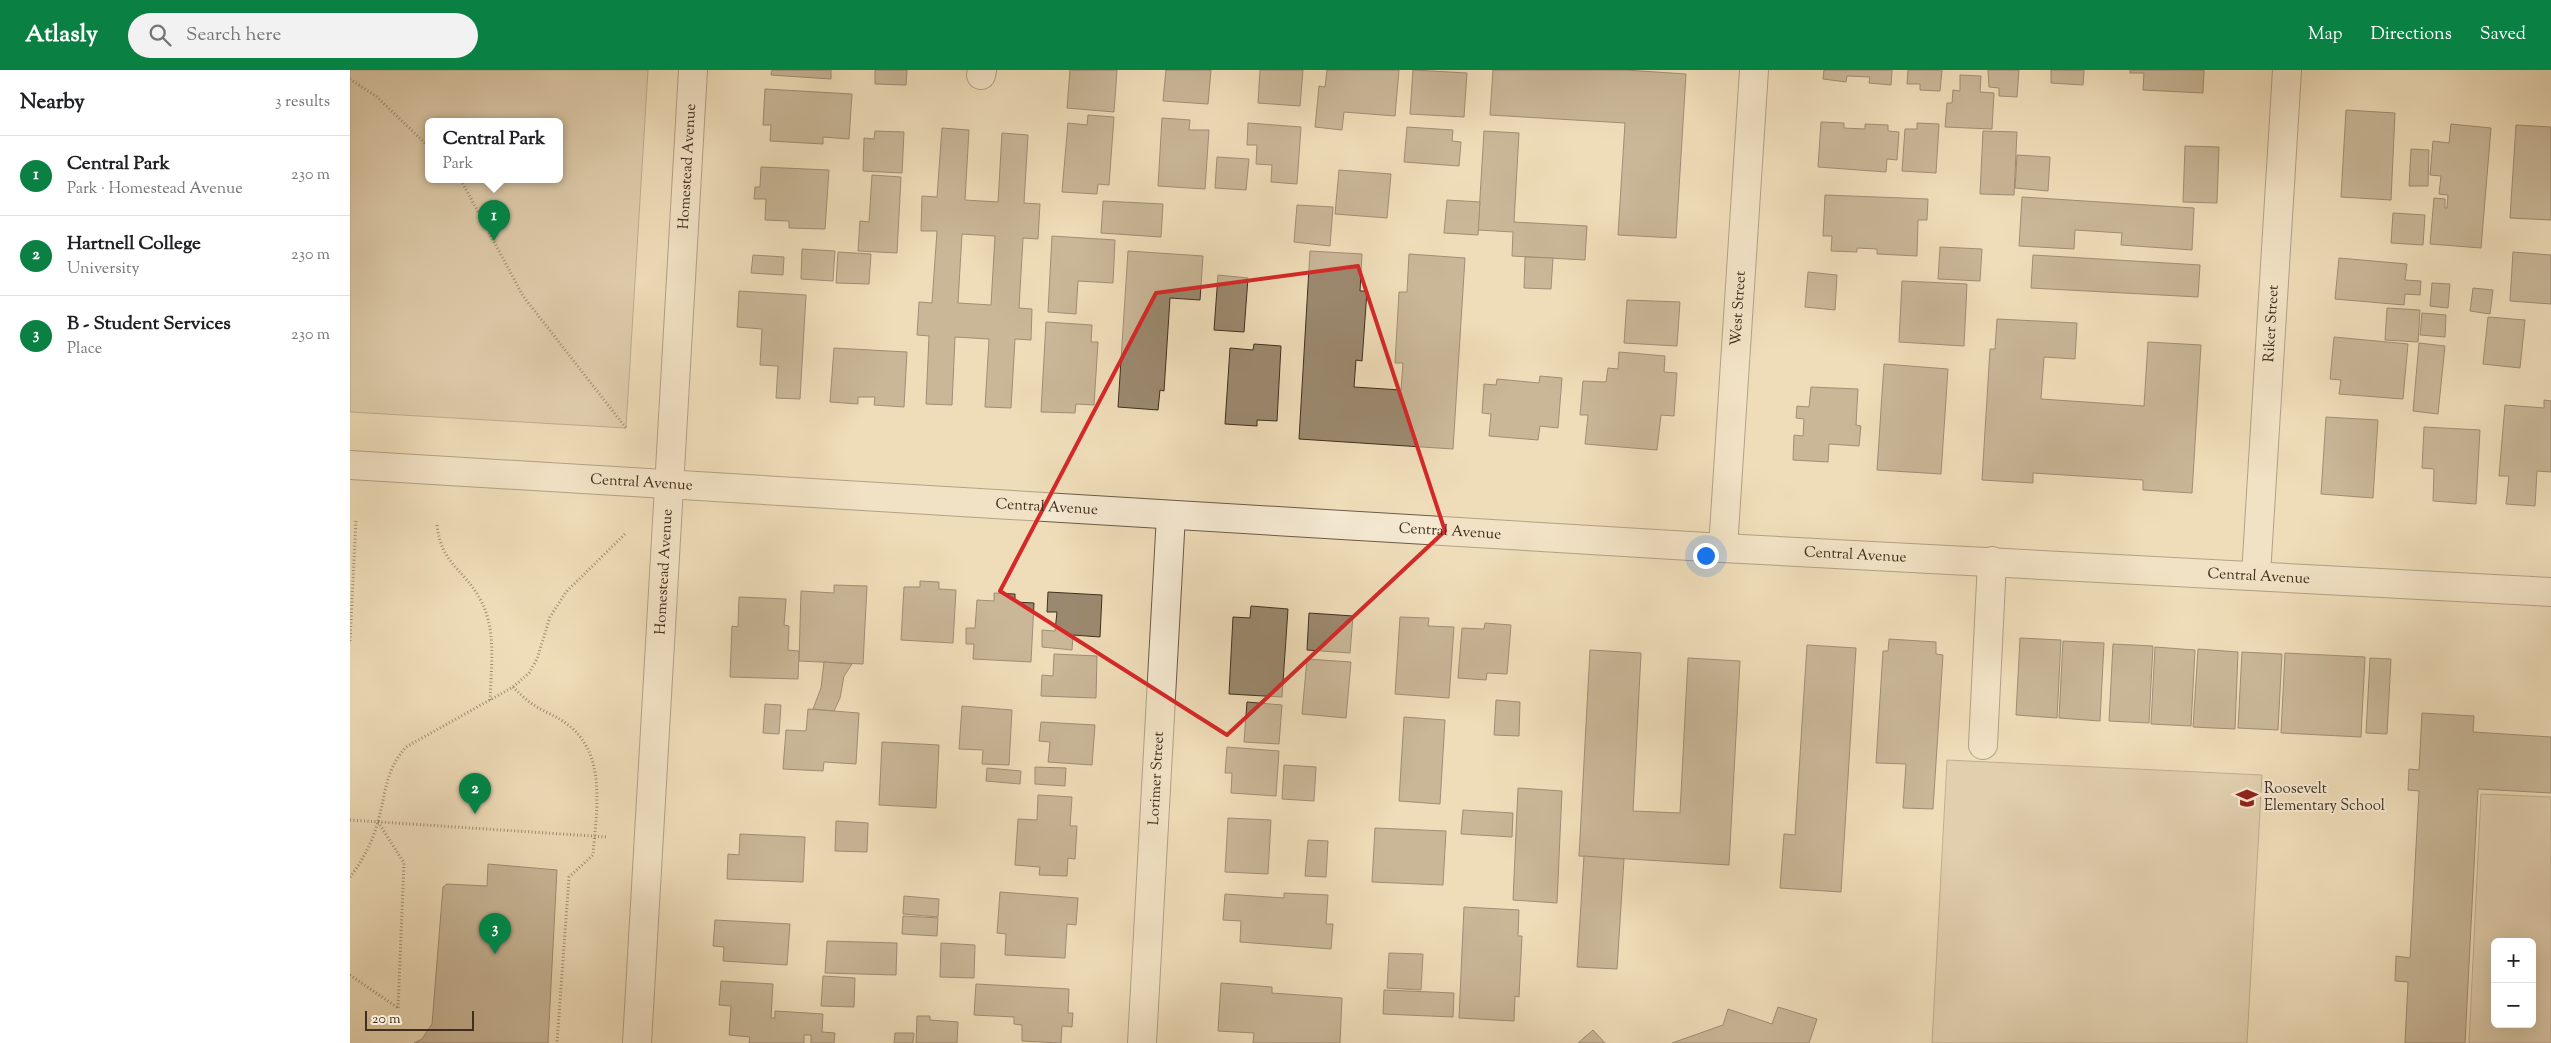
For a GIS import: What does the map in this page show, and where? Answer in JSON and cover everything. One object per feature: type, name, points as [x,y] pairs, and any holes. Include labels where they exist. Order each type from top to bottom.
[{"type":"street","name":"Homestead Avenue","points":[[637,1043],[693,70]]},
{"type":"street","name":"West Street","points":[[1723,548],[1754,70]]},
{"type":"street","name":"Riker Street","points":[[2256,575],[2287,70]]},
{"type":"street","name":"Central Avenue","points":[[350,465],[1723,548],[2551,592]]},
{"type":"street","name":"Lorimer Street","points":[[1142,1043],[1171,515]]},
{"type":"street","points":[[1983,745],[1992,561]]},
{"type":"path","points":[[350,79],[377,97],[425,143]]},
{"type":"path","points":[[463,183],[523,296],[626,428]]},
{"type":"path","points":[[350,641],[356,520]]},
{"type":"path","points":[[437,524],[438,540],[444,553],[452,566],[473,588],[485,612],[490,629],[492,654],[490,700]]},
{"type":"path","points":[[350,876],[378,822],[388,774],[396,758],[406,747],[513,687],[529,673],[537,659],[550,617],[566,592],[626,533]]},
{"type":"path","points":[[513,687],[535,707],[569,725],[587,747],[596,775],[594,836],[591,858],[569,877],[558,1043]]},
{"type":"path","points":[[350,820],[607,837]]},
{"type":"path","points":[[350,975],[398,1008],[404,863],[378,822]]},
{"type":"highlighted area","points":[[1358,266],[1445,531],[1227,735],[1000,591],[1156,293]]},
{"type":"shaded area","points":[[350,70],[648,70],[626,428],[350,412]]},
{"type":"shaded area","points":[[1947,760],[2262,775],[2247,1043],[1932,1043]]},
{"type":"shaded area","points":[[2481,794],[2551,797],[2551,1043],[2469,1043]]},
{"type":"building","points":[[772,70],[831,70],[831,79],[771,75]]},
{"type":"building","points":[[875,70],[907,70],[906,85],[875,84]]},
{"type":"building","points":[[1070,70],[1117,70],[1114,112],[1067,108]]},
{"type":"building","points":[[1166,70],[1211,70],[1208,104],[1163,101]]},
{"type":"building","points":[[1260,70],[1303,70],[1300,106],[1258,103]]},
{"type":"building","points":[[1327,70],[1399,70],[1395,116],[1344,112],[1342,130],[1315,127],[1319,86],[1325,87]]},
{"type":"building","points":[[1413,70],[1467,73],[1464,117],[1410,114]]},
{"type":"building","points":[[1493,70],[1625,70],[1686,74],[1676,238],[1618,235],[1625,123],[1490,115]]},
{"type":"building","points":[[1824,70],[1892,70],[1891,85],[1869,83],[1870,77],[1847,76],[1846,82],[1823,79]]},
{"type":"building","points":[[1908,70],[1942,70],[1940,91],[1920,90],[1920,84],[1907,84]]},
{"type":"building","points":[[1988,70],[2019,70],[2017,97],[1999,96],[1999,88],[1989,87]]},
{"type":"building","points":[[2051,70],[2084,70],[2083,85],[2051,83]]},
{"type":"building","points":[[2130,70],[2204,70],[2203,93],[2143,90],[2144,73],[2130,73]]},
{"type":"building","points":[[1960,75],[1981,76],[1980,92],[1994,93],[1992,129],[1945,127],[1947,103],[1952,103],[1953,90],[1960,91]]},
{"type":"building","points":[[765,89],[852,94],[849,139],[823,137],[823,144],[770,141],[771,125],[763,125]]},
{"type":"building","points":[[2346,110],[2395,113],[2391,200],[2341,197]]},
{"type":"building","points":[[1088,115],[1114,117],[1109,185],[1098,184],[1097,194],[1062,192],[1068,123],[1087,125]]},
{"type":"building","points":[[1162,118],[1190,120],[1189,130],[1209,130],[1205,189],[1158,186]]},
{"type":"building","points":[[1821,122],[1844,123],[1844,128],[1865,129],[1865,124],[1888,125],[1888,131],[1899,132],[1897,160],[1887,159],[1886,172],[1818,167]]},
{"type":"building","points":[[1248,123],[1301,127],[1297,184],[1271,182],[1272,165],[1256,164],[1257,145],[1247,145]]},
{"type":"building","points":[[1917,123],[1939,124],[1936,173],[1902,171],[1905,129],[1917,129]]},
{"type":"building","points":[[2451,124],[2491,128],[2481,248],[2430,244],[2434,198],[2445,199],[2445,208],[2447,208],[2448,195],[2439,194],[2441,176],[2430,175],[2433,141],[2449,143]]},
{"type":"building","points":[[2516,125],[2551,127],[2551,220],[2510,218]]},
{"type":"building","points":[[1407,127],[1453,130],[1452,141],[1461,142],[1459,166],[1404,162]]},
{"type":"building","points":[[942,128],[969,130],[965,200],[998,202],[1002,133],[1028,135],[1024,203],[1040,204],[1038,239],[1023,238],[1019,308],[1032,309],[1031,340],[1015,339],[1011,408],[985,407],[989,339],[955,337],[952,405],[926,404],[929,336],[917,335],[919,302],[932,303],[937,231],[921,231],[922,196],[937,197]],"holes":[[[962,234],[995,236],[991,305],[958,303]]]},
{"type":"building","points":[[875,131],[904,132],[902,173],[863,171],[864,138],[874,139]]},
{"type":"building","points":[[1484,131],[1519,133],[1514,222],[1587,226],[1585,260],[1512,256],[1513,232],[1478,230]]},
{"type":"building","points":[[1983,131],[2017,132],[2014,195],[1980,194]]},
{"type":"building","points":[[2185,146],[2219,147],[2217,203],[2183,202]]},
{"type":"building","points":[[2411,149],[2429,150],[2428,186],[2409,186]]},
{"type":"building","points":[[2017,155],[2050,157],[2048,191],[2015,188]]},
{"type":"building","points":[[1217,157],[1249,159],[1246,190],[1215,188]]},
{"type":"building","points":[[761,167],[829,170],[825,229],[789,228],[789,221],[765,220],[766,199],[754,199],[755,187],[760,187]]},
{"type":"building","points":[[1339,170],[1391,174],[1387,218],[1335,214]]},
{"type":"building","points":[[872,175],[901,177],[897,253],[858,251],[860,221],[869,222]]},
{"type":"building","points":[[1825,195],[1928,199],[1927,220],[1918,220],[1917,256],[1877,254],[1877,249],[1857,248],[1857,252],[1831,251],[1832,236],[1823,236]]},
{"type":"building","points":[[2022,197],[2194,208],[2192,250],[2121,245],[2122,233],[2075,230],[2074,249],[2019,246]]},
{"type":"building","points":[[1447,200],[1480,202],[1478,235],[1444,233]]},
{"type":"building","points":[[1103,201],[1163,204],[1161,237],[1101,233]]},
{"type":"building","points":[[1297,205],[1333,207],[1330,246],[1294,242]]},
{"type":"building","points":[[2393,213],[2425,215],[2423,245],[2391,243]]},
{"type":"building","points":[[1052,236],[1115,240],[1113,283],[1078,281],[1076,314],[1048,312]]},
{"type":"building","points":[[1940,247],[1982,249],[1980,281],[1938,279]]},
{"type":"building","points":[[802,249],[835,251],[833,281],[801,279]]},
{"type":"building","points":[[1128,251],[1203,256],[1200,300],[1170,298],[1164,391],[1160,390],[1158,410],[1118,407]]},
{"type":"building","points":[[1310,251],[1362,254],[1360,291],[1367,291],[1362,361],[1356,360],[1354,387],[1401,390],[1403,363],[1395,363],[1399,292],[1407,292],[1409,254],[1465,258],[1453,449],[1299,439]]},
{"type":"building","points":[[838,252],[871,254],[869,284],[836,283]]},
{"type":"building","points":[[2513,252],[2551,255],[2551,304],[2510,301]]},
{"type":"building","points":[[753,255],[784,257],[783,275],[751,273]]},
{"type":"building","points":[[2033,255],[2200,265],[2198,297],[2031,288]]},
{"type":"building","points":[[1525,257],[1553,258],[1551,289],[1524,288]]},
{"type":"building","points":[[2339,258],[2407,264],[2405,280],[2421,281],[2420,295],[2405,294],[2404,305],[2335,299]]},
{"type":"building","points":[[1808,272],[1837,275],[1835,310],[1805,307]]},
{"type":"building","points":[[1218,275],[1248,278],[1244,332],[1214,330]]},
{"type":"building","points":[[1902,281],[1967,284],[1964,346],[1899,342]]},
{"type":"building","points":[[2432,283],[2450,284],[2448,308],[2430,306]]},
{"type":"building","points":[[2473,288],[2493,290],[2490,314],[2470,311]]},
{"type":"building","points":[[739,291],[806,295],[800,399],[776,398],[778,366],[760,365],[762,329],[737,327]]},
{"type":"building","points":[[1627,300],[1680,302],[1677,346],[1624,343]]},
{"type":"building","points":[[2387,308],[2420,310],[2418,342],[2385,340]]},
{"type":"building","points":[[2422,313],[2446,315],[2445,337],[2420,335]]},
{"type":"building","points":[[2488,317],[2525,320],[2520,368],[2483,364]]},
{"type":"building","points":[[1997,319],[2077,323],[2075,359],[2044,357],[2041,399],[2144,406],[2148,342],[2201,345],[2192,493],[2143,490],[2143,480],[2033,473],[2033,483],[1982,480],[1990,349],[1995,349]]},
{"type":"building","points":[[1046,322],[1092,325],[1091,342],[1098,342],[1094,405],[1076,404],[1075,413],[1041,412]]},
{"type":"building","points":[[2334,337],[2408,344],[2403,399],[2339,394],[2341,380],[2330,379]]},
{"type":"building","points":[[2419,343],[2445,346],[2438,414],[2413,411]]},
{"type":"building","points":[[1254,344],[1281,346],[1277,421],[1257,420],[1257,426],[1225,424],[1230,348],[1253,350]]},
{"type":"building","points":[[834,348],[907,352],[904,407],[874,405],[875,397],[858,397],[858,404],[830,402]]},
{"type":"building","points":[[1619,352],[1665,356],[1664,372],[1677,373],[1674,416],[1661,415],[1657,450],[1585,444],[1588,415],[1580,415],[1583,381],[1606,382],[1608,368],[1618,369]]},
{"type":"building","points":[[1884,364],[1948,369],[1941,474],[1877,470]]},
{"type":"building","points":[[1540,376],[1562,378],[1558,428],[1540,426],[1538,440],[1489,436],[1491,414],[1482,413],[1484,384],[1496,385],[1497,379],[1539,383]]},
{"type":"building","points":[[1811,387],[1858,389],[1856,425],[1861,426],[1859,446],[1829,444],[1828,462],[1793,460],[1794,435],[1803,436],[1804,419],[1796,418],[1797,406],[1809,407]]},
{"type":"building","points":[[2544,400],[2551,401],[2551,472],[2537,471],[2535,506],[2506,504],[2509,476],[2499,476],[2505,405],[2544,408]]},
{"type":"building","points":[[2326,417],[2378,420],[2373,498],[2321,494]]},
{"type":"building","points":[[2424,427],[2480,430],[2476,504],[2433,501],[2434,469],[2422,468]]},
{"type":"building","points":[[920,581],[939,582],[939,589],[956,590],[953,643],[901,640],[904,587],[920,587]]},
{"type":"building","points":[[834,585],[867,586],[863,664],[799,661],[801,591],[834,593]]},
{"type":"building","points":[[1048,592],[1102,595],[1100,637],[1073,635],[1072,650],[1042,647],[1042,630],[1055,631],[1057,612],[1047,612]]},
{"type":"building","points":[[994,593],[1015,594],[1015,602],[1034,603],[1031,662],[973,659],[974,644],[966,644],[966,628],[975,628],[977,600],[994,601]]},
{"type":"building","points":[[739,597],[786,599],[784,625],[789,626],[788,650],[799,651],[798,679],[730,677],[732,626],[738,627]]},
{"type":"building","points":[[1251,606],[1288,609],[1282,697],[1229,694],[1233,617],[1250,618]]},
{"type":"building","points":[[1309,613],[1353,616],[1350,653],[1307,650]]},
{"type":"building","points":[[1400,617],[1429,618],[1428,626],[1454,627],[1449,698],[1395,694]]},
{"type":"building","points":[[1485,623],[1511,625],[1507,674],[1487,673],[1486,680],[1458,678],[1462,628],[1484,629]]},
{"type":"building","points":[[2020,638],[2061,640],[2057,718],[2016,715]]},
{"type":"building","points":[[1889,639],[1936,642],[1936,654],[1943,655],[1933,809],[1903,808],[1906,764],[1876,763],[1883,651],[1888,651]]},
{"type":"building","points":[[2063,641],[2104,643],[2100,721],[2059,718]]},
{"type":"building","points":[[2113,644],[2153,646],[2149,723],[2109,721]]},
{"type":"building","points":[[1807,645],[1856,648],[1841,892],[1780,888],[1784,834],[1795,835]]},
{"type":"building","points":[[2155,647],[2195,650],[2191,726],[2151,724]]},
{"type":"building","points":[[2198,649],[2238,652],[2235,729],[2193,727]]},
{"type":"building","points":[[1590,650],[1641,653],[1633,811],[1680,813],[1688,658],[1740,661],[1729,865],[1579,856]]},
{"type":"building","points":[[2242,652],[2282,654],[2278,730],[2238,728]]},
{"type":"building","points":[[2285,653],[2365,657],[2361,737],[2281,733]]},
{"type":"building","points":[[1054,654],[1097,656],[1096,698],[1041,696],[1042,675],[1053,676]]},
{"type":"building","points":[[2370,658],[2391,659],[2387,734],[2366,733]]},
{"type":"building","points":[[1307,659],[1351,662],[1346,718],[1302,714]]},
{"type":"building","points":[[824,662],[852,664],[844,676],[840,698],[834,711],[813,709],[821,688]]},
{"type":"building","points":[[1496,700],[1520,702],[1519,736],[1494,735]]},
{"type":"building","points":[[1247,702],[1282,705],[1279,744],[1244,742]]},
{"type":"building","points":[[765,704],[781,705],[779,734],[763,733]]},
{"type":"building","points":[[962,706],[1012,710],[1009,765],[982,764],[983,750],[959,749]]},
{"type":"building","points":[[808,709],[859,713],[856,764],[824,762],[823,771],[783,769],[786,730],[806,731]]},
{"type":"building","points":[[2422,713],[2474,716],[2473,732],[2551,737],[2551,793],[2478,789],[2465,1043],[2405,1043],[2408,982],[2395,981],[2396,956],[2410,958],[2419,791],[2408,790],[2409,769],[2419,770]]},
{"type":"building","points":[[1404,717],[1445,720],[1440,804],[1399,801]]},
{"type":"building","points":[[1041,722],[1095,725],[1092,765],[1048,762],[1050,742],[1039,741]]},
{"type":"building","points":[[882,742],[939,745],[936,808],[879,805]]},
{"type":"building","points":[[1227,747],[1279,751],[1276,796],[1231,793],[1232,773],[1225,773]]},
{"type":"building","points":[[1284,765],[1316,767],[1314,801],[1282,799]]},
{"type":"building","points":[[1035,767],[1066,768],[1065,786],[1035,784]]},
{"type":"building","points":[[987,768],[1021,771],[1020,784],[986,781]]},
{"type":"building","points":[[1518,788],[1562,791],[1557,903],[1513,900]]},
{"type":"building","points":[[1038,795],[1072,797],[1070,826],[1077,826],[1075,859],[1068,858],[1067,876],[1039,875],[1040,867],[1015,865],[1018,819],[1037,820]]},
{"type":"building","points":[[1463,810],[1513,813],[1512,837],[1461,834]]},
{"type":"building","points":[[1228,818],[1271,820],[1268,874],[1225,872]]},
{"type":"building","points":[[836,821],[868,823],[867,852],[835,851]]},
{"type":"building","points":[[1375,828],[1446,831],[1443,885],[1372,882]]},
{"type":"building","points":[[740,834],[805,837],[803,882],[727,879],[728,854],[739,855]]},
{"type":"building","points":[[1308,840],[1328,841],[1326,877],[1305,876]]},
{"type":"building","points":[[1584,856],[1624,859],[1617,969],[1577,967]]},
{"type":"building","points":[[488,864],[557,870],[548,1043],[414,1043],[422,1039],[432,1024],[443,887],[447,884],[487,886]]},
{"type":"building","points":[[1000,892],[1078,898],[1076,925],[1067,924],[1065,958],[1005,955],[1006,934],[997,933]]},
{"type":"building","points":[[1284,893],[1328,895],[1326,924],[1333,924],[1331,949],[1240,942],[1241,921],[1223,920],[1225,894],[1284,898]]},
{"type":"building","points":[[904,896],[939,899],[938,917],[903,914]]},
{"type":"building","points":[[1464,907],[1519,910],[1518,936],[1522,936],[1519,997],[1515,996],[1514,1021],[1459,1018]]},
{"type":"building","points":[[903,916],[938,918],[937,936],[902,934]]},
{"type":"building","points":[[715,920],[790,924],[787,965],[723,961],[724,947],[713,946]]},
{"type":"building","points":[[827,941],[897,943],[896,975],[825,973]]},
{"type":"building","points":[[941,943],[975,945],[974,978],[940,977]]},
{"type":"building","points":[[1389,953],[1423,954],[1421,990],[1387,988]]},
{"type":"building","points":[[823,976],[855,978],[854,1007],[821,1006]]},
{"type":"building","points":[[721,981],[773,984],[771,1018],[775,1018],[775,1011],[823,1014],[822,1032],[835,1033],[834,1043],[811,1043],[811,1035],[804,1035],[804,1043],[749,1043],[750,1037],[729,1035],[731,1006],[719,1005]]},
{"type":"building","points":[[1221,983],[1272,987],[1272,993],[1342,998],[1340,1043],[1253,1043],[1254,1033],[1218,1031]]},
{"type":"building","points":[[976,984],[1069,989],[1068,1013],[1073,1013],[1072,1027],[1062,1026],[1061,1043],[1022,1041],[1022,1025],[1014,1024],[1014,1017],[974,1015]]},
{"type":"building","points":[[1384,990],[1454,993],[1453,1017],[1383,1014]]},
{"type":"building","points":[[1778,1007],[1817,1019],[1809,1043],[1672,1043],[1723,1025],[1728,1009],[1772,1024]]},
{"type":"building","points":[[917,1016],[930,1016],[930,1020],[958,1022],[957,1043],[916,1043]]},
{"type":"building","points":[[1593,1030],[1605,1043],[1578,1043]]},
{"type":"building","points":[[895,1033],[914,1033],[913,1043],[894,1043]]},
{"type":"place","name":"Central Park","points":[[494,241]]},
{"type":"place","name":"Roosevelt Elementary School","points":[[2247,798]]},
{"type":"place","name":"Hartnell College","points":[[475,814]]},
{"type":"place","name":"B - Student Services","points":[[495,954]]}]
